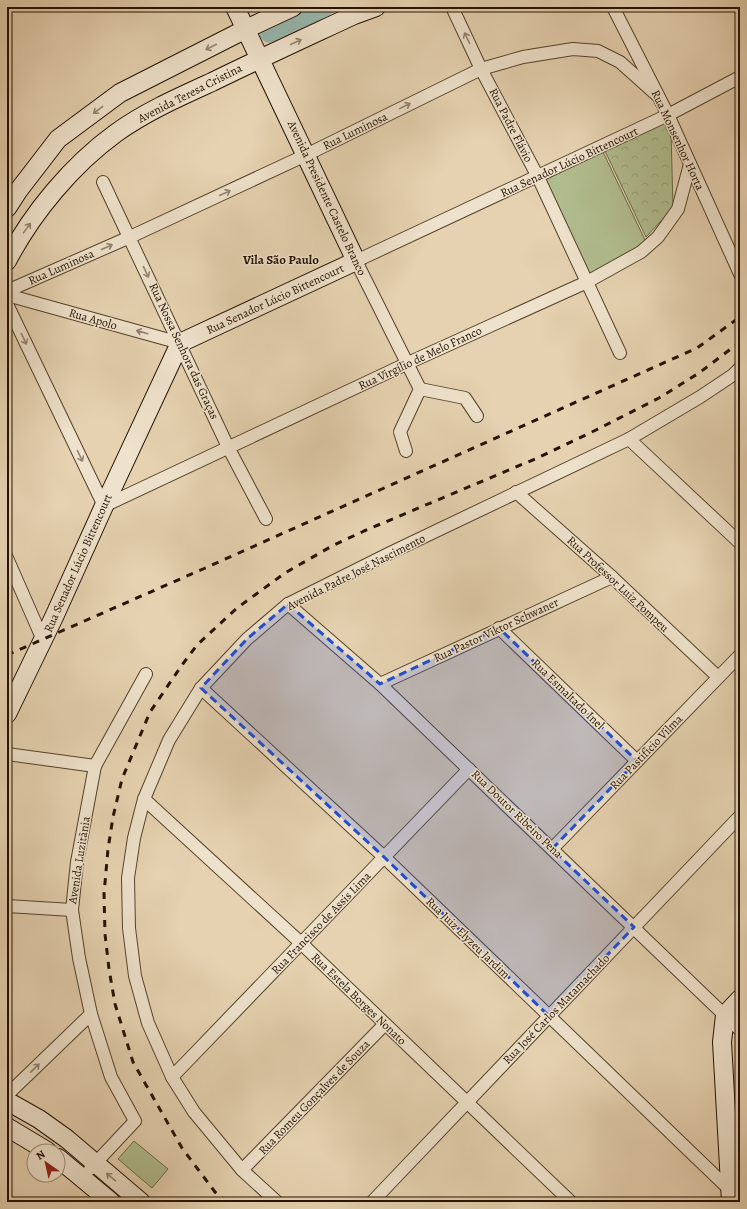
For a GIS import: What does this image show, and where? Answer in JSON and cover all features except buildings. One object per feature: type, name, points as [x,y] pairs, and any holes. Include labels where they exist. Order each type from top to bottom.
[{"type":"main road","name":"Avenida Presidente Castelo Branco","points":[[235,7],[356,261]]},
{"type":"main road","points":[[7,208],[18,191],[58,139],[120,93],[246,29],[293,7]]},
{"type":"main road","name":"Avenida Teresa Cristina","points":[[7,261],[18,240],[60,185],[91,153],[116,133],[150,111],[354,15],[376,7]]},
{"type":"main road","name":"Rua Senador Lúcio Bittencourt","points":[[7,714],[44,640],[104,506],[180,343],[356,261]]},
{"type":"main road","points":[[731,1197],[722,1042],[725,1015],[740,999]]},
{"type":"main road","points":[[7,1101],[39,1119],[67,1139],[141,1202]]},
{"type":"main road","points":[[7,1126],[34,1143]]},
{"type":"main road","points":[[66,1164],[111,1202]]},
{"type":"street","name":"Rua Padre Flávio","points":[[452,7],[482,69],[538,177],[620,353]]},
{"type":"street","name":"Rua Monsenhor Horta","points":[[613,7],[668,115],[740,274]]},
{"type":"street","name":"Rua Luminosa","points":[[7,291],[130,237],[306,155],[482,69],[523,57],[573,49],[598,51],[620,62],[658,96]]},
{"type":"street","name":"Rua Senador Lúcio Bittencourt","points":[[356,261],[668,115],[740,77]]},
{"type":"street","name":"Rua Virgílio de Melo Franco","points":[[104,506],[408,363],[587,282],[640,252],[658,237],[678,209],[690,164]]},
{"type":"street","name":"Rua Nossa Senhora das Graças","points":[[103,182],[228,447],[266,519]]},
{"type":"street","name":"Avenida Presidente Castelo Branco","points":[[356,261],[420,388]]},
{"type":"street","name":"Rua Apolo","points":[[7,295],[180,343]]},
{"type":"street","points":[[7,304],[104,506]]},
{"type":"street","name":"Avenida Padre José Nascimento","points":[[277,1202],[242,1170],[194,1112],[172,1076],[148,1023],[136,976],[129,928],[128,878],[134,838],[144,799],[169,740],[201,688],[247,639],[288,604],[516,492],[629,439],[738,375]]},
{"type":"street","points":[[406,451],[400,432],[420,388],[465,398],[477,416]]},
{"type":"street","points":[[629,439],[740,543]]},
{"type":"street","name":"Rua Professor Luiz Pompeu","points":[[516,492],[612,577],[718,677]]},
{"type":"street","points":[[7,558],[44,640]]},
{"type":"street","name":"Rua Pastor Viktor Schwaner","points":[[380,684],[612,577]]},
{"type":"street","name":"Rua Doutor Ribeiro Pena","points":[[288,604],[380,684],[740,1030]]},
{"type":"street","name":"Rua Esmaltado Inel","points":[[499,628],[637,761]]},
{"type":"street","name":"Rua Pastifício Vilma","points":[[552,849],[740,655]]},
{"type":"street","name":"Avenida Luzitânia","points":[[95,1163],[135,1122],[111,1077],[91,1014],[79,958],[72,910],[77,862],[95,766],[146,674]]},
{"type":"street","name":"Rua Juiz Elyzeu Jardim","points":[[201,688],[384,857],[549,1016],[731,1197]]},
{"type":"street","points":[[7,754],[95,766]]},
{"type":"street","name":"Rua Francisco de Assis Lima","points":[[172,1076],[302,944],[470,769]]},
{"type":"street","name":"Rua Estela Borges Nonato","points":[[144,799],[302,944],[571,1202]]},
{"type":"street","name":"Rua José Carlos Matamachado","points":[[372,1202],[740,816]]},
{"type":"street","points":[[7,906],[72,910]]},
{"type":"street","points":[[7,1095],[91,1014]]},
{"type":"street","name":"Rua Romeu Gonçalves de Souza","points":[[242,1170],[385,1024]]},
{"type":"street","points":[[83,1178],[95,1163]]},
{"type":"highlighted area","points":[[288,604],[380,684],[499,628],[637,761],[552,849],[634,927],[549,1016],[384,857],[201,688],[247,639]]},
{"type":"green space","points":[[664,120],[671,131],[673,208],[646,237],[605,151]]},
{"type":"green space","points":[[603,152],[645,240],[640,247],[588,277],[545,180]]},
{"type":"green space","points":[[134,1141],[168,1169],[152,1188],[118,1159]]},
{"type":"waterway","points":[[269,33],[325,7]]},
{"type":"railway","points":[[7,655],[697,348],[740,317]]},
{"type":"railway","points":[[227,1202],[215,1192],[182,1148],[133,1062],[115,1004],[109,969],[105,934],[104,894],[108,849],[113,817],[122,779],[150,712],[197,645],[237,608],[285,573],[332,546],[364,531],[535,459],[596,430],[659,398],[699,373],[740,342]]},
{"type":"district","name":"Vila São Paulo","points":[[281,259]]}]
